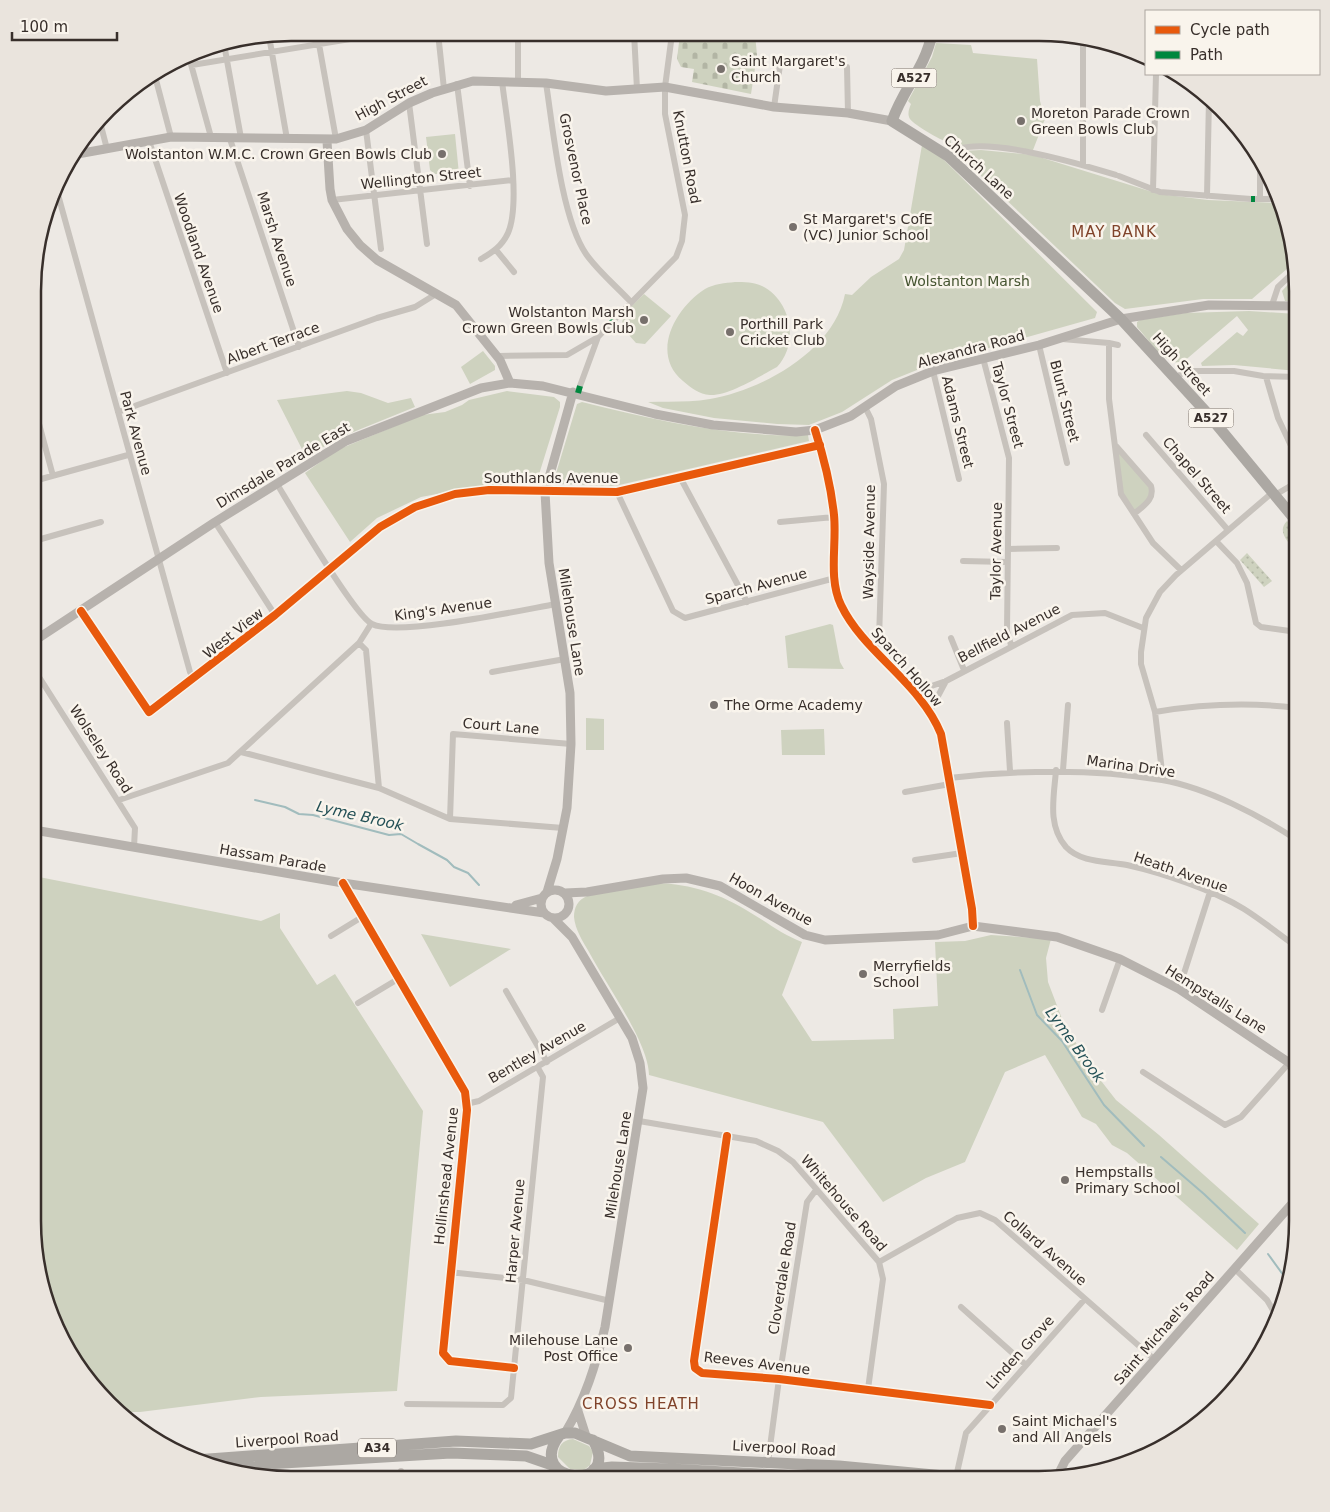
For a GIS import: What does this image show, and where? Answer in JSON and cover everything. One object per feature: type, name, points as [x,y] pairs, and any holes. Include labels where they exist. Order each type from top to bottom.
[{"type":"highway","name":"A527","points":[[892,121],[904,94],[928,54],[931,41]]},
{"type":"highway","name":"Church Lane","points":[[892,121],[948,156],[1121,319]]},
{"type":"highway","name":"High Street","points":[[1121,319],[1176,378],[1289,512]]},
{"type":"highway","name":"Liverpool Road","points":[[213,1459],[456,1441],[531,1444],[562,1434]]},
{"type":"highway","points":[[559,1471],[552,1449],[562,1434],[589,1438],[598,1452],[599,1459],[591,1471]]},
{"type":"highway","name":"Liverpool Road","points":[[589,1438],[630,1456],[755,1471]]},
{"type":"highway","name":"Liverpool Road","points":[[240,1466],[451,1453],[494,1453],[526,1456],[557,1471]]},
{"type":"highway","name":"Liverpool Road","points":[[599,1471],[612,1467],[733,1471]]},
{"type":"main road","name":"High Street","points":[[82,153],[171,137],[331,140],[366,130],[409,103],[444,88],[473,81],[546,83],[606,91],[665,87]]},
{"type":"main road","name":"Church Lane","points":[[665,87],[774,107],[848,113],[892,121]]},
{"type":"main road","points":[[331,140],[332,200],[348,229],[360,245],[377,260],[456,305],[498,356],[510,382]]},
{"type":"main road","name":"Alexandra Road","points":[[576,389],[655,414],[712,425],[796,432],[815,430],[837,423],[896,386],[933,371],[1039,344],[1121,319],[1209,305],[1289,306]]},
{"type":"main road","name":"Dimsdale Parade East","points":[[41,637],[215,522],[325,453],[373,429],[466,392],[510,382],[576,389]]},
{"type":"main road","name":"Milehouse Lane","points":[[545,895],[557,859],[564,828],[570,782],[571,744],[570,693],[547,538],[546,492],[576,389]]},
{"type":"main road","name":"Hassam Parade","points":[[41,831],[343,884],[544,913]]},
{"type":"main road","name":"Milehouse Lane","points":[[557,859],[563,892]]},
{"type":"main road","name":"Hoon Avenue","points":[[563,892],[587,892],[663,879],[686,878],[720,886],[805,935],[825,940],[938,935],[972,926]]},
{"type":"main road","points":[[563,892],[569,906],[561,917],[553,918],[544,913],[541,906],[545,895],[563,892]]},
{"type":"main road","name":"Hoon Avenue","points":[[569,906],[587,892]]},
{"type":"main road","name":"Hassam Parade","points":[[509,907],[545,895]]},
{"type":"main road","name":"Milehouse Lane","points":[[569,906],[572,937]]},
{"type":"main road","name":"Milehouse Lane","points":[[553,918],[572,937],[632,1038],[640,1063],[643,1088],[610,1301],[597,1359],[578,1410],[562,1434]]},
{"type":"main road","name":"Hempstalls Lane","points":[[972,926],[1057,937],[1120,959],[1179,989],[1288,1063]]},
{"type":"main road","name":"Saint Michael's Road","points":[[1060,1470],[1064,1461],[1287,1209]]},
{"type":"main road","points":[[578,1410],[589,1438]]},
{"type":"street","points":[[318,41],[331,140]]},
{"type":"street","points":[[192,65],[342,41]]},
{"type":"street","points":[[439,41],[444,88]]},
{"type":"street","points":[[518,41],[518,82]]},
{"type":"street","points":[[634,41],[636,88]]},
{"type":"street","name":"Knutton Road","points":[[598,337],[630,301],[676,257],[682,241],[685,215],[668,140],[665,114],[665,87],[671,41]]},
{"type":"street","points":[[270,42],[287,140]]},
{"type":"street","points":[[1083,45],[1084,165]]},
{"type":"street","points":[[225,50],[241,138]]},
{"type":"street","points":[[191,62],[211,137]]},
{"type":"street","points":[[774,107],[780,65]]},
{"type":"street","points":[[847,67],[848,113]]},
{"type":"street","points":[[1153,190],[1156,75]]},
{"type":"street","points":[[156,81],[171,137]]},
{"type":"street","points":[[481,259],[496,250],[508,232],[515,202],[502,81]]},
{"type":"street","name":"Grosvenor Place","points":[[546,83],[571,221],[586,253],[630,301]]},
{"type":"street","points":[[457,84],[470,186]]},
{"type":"street","points":[[409,103],[428,244]]},
{"type":"street","points":[[1207,196],[1209,107]]},
{"type":"street","points":[[102,128],[107,149]]},
{"type":"street","points":[[366,130],[381,249]]},
{"type":"street","name":"Marsh Avenue","points":[[230,139],[299,347]]},
{"type":"street","name":"Woodland Avenue","points":[[148,141],[226,373]]},
{"type":"street","points":[[948,156],[952,151],[960,148],[1006,148],[1084,165],[1153,190],[1207,196],[1272,199]]},
{"type":"street","points":[[1255,199],[1258,172]]},
{"type":"street","name":"Wellington Street","points":[[332,200],[513,180]]},
{"type":"street","name":"Park Avenue","points":[[59,198],[118,412],[128,455],[190,672],[195,679]]},
{"type":"street","points":[[496,250],[514,272]]},
{"type":"street","points":[[1272,305],[1278,287],[1288,277]]},
{"type":"street","name":"Albert Terrace","points":[[118,412],[377,318],[415,307],[436,294]]},
{"type":"street","points":[[498,356],[567,355],[598,337]]},
{"type":"street","points":[[576,389],[598,337]]},
{"type":"street","points":[[1057,339],[1118,345]]},
{"type":"street","points":[[1109,343],[1109,399],[1116,446],[1117,476],[1121,494],[1153,542],[1181,570]]},
{"type":"street","name":"Blunt Street","points":[[1039,344],[1067,463]]},
{"type":"street","name":"Taylor Street","points":[[983,358],[1009,458]]},
{"type":"street","name":"Adams Street","points":[[933,371],[959,479]]},
{"type":"street","points":[[1176,378],[1185,371],[1234,371],[1266,377],[1289,377]]},
{"type":"street","points":[[1266,377],[1278,418],[1289,441]]},
{"type":"street","name":"Wayside Avenue","points":[[865,407],[871,419],[884,484],[879,639],[876,650]]},
{"type":"street","name":"Sparch Hollow","points":[[815,430],[830,483],[834,517],[835,578],[841,605],[852,623],[930,711],[941,734],[962,853],[972,926]]},
{"type":"street","points":[[41,431],[53,476]]},
{"type":"street","name":"Chapel Street","points":[[1146,436],[1227,532]]},
{"type":"street","name":"Southlands Avenue","points":[[331,570],[380,527],[414,507],[455,494],[489,490],[617,492],[820,445]]},
{"type":"street","points":[[1116,446],[1151,486],[1154,493],[1152,498],[1134,514]]},
{"type":"street","points":[[41,479],[128,455]]},
{"type":"street","name":"Taylor Avenue","points":[[1009,458],[1007,631],[1011,645]]},
{"type":"street","points":[[680,478],[747,602]]},
{"type":"street","points":[[119,800],[228,763],[359,643],[371,624],[360,612],[331,570],[277,484]]},
{"type":"street","points":[[1163,780],[1155,712],[1142,664],[1143,628],[1160,592],[1181,570],[1274,494],[1289,486]]},
{"type":"street","name":"Sparch Avenue","points":[[617,492],[673,611],[684,618],[835,578]]},
{"type":"street","points":[[780,522],[834,517]]},
{"type":"street","points":[[41,539],[101,522]]},
{"type":"street","points":[[215,522],[275,615]]},
{"type":"street","points":[[1216,541],[1236,563],[1247,583],[1256,623],[1261,627],[1289,631]]},
{"type":"street","points":[[1009,549],[1057,548]]},
{"type":"street","points":[[963,561],[1007,562]]},
{"type":"street","name":"West View","points":[[81,611],[149,712],[195,679],[331,570]]},
{"type":"street","name":"King's Avenue","points":[[371,624],[389,629],[442,623],[556,604]]},
{"type":"street","name":"Bellfield Avenue","points":[[914,692],[946,680],[1072,614],[1105,614],[1143,628]]},
{"type":"street","points":[[951,638],[964,670]]},
{"type":"street","points":[[359,643],[366,650],[378,788]]},
{"type":"street","points":[[492,672],[565,659]]},
{"type":"street","name":"Wolseley Road","points":[[41,680],[136,828],[134,847]]},
{"type":"street","points":[[930,711],[946,680]]},
{"type":"street","points":[[1155,712],[1191,706],[1257,703],[1289,707]]},
{"type":"street","name":"Heath Avenue","points":[[1068,705],[1053,821],[1058,836],[1068,848],[1085,859],[1150,871],[1210,892],[1243,909],[1289,941]]},
{"type":"street","points":[[1007,724],[1010,771]]},
{"type":"street","name":"Court Lane","points":[[450,819],[453,734],[571,744]]},
{"type":"street","points":[[241,752],[378,788],[450,819],[564,828]]},
{"type":"street","name":"Marina Drive","points":[[904,792],[949,781],[1010,771],[1060,770],[1163,780],[1248,812],[1289,835]]},
{"type":"street","points":[[915,860],[962,853]]},
{"type":"street","name":"Hollinshead Avenue","points":[[343,884],[465,1092],[466,1104],[443,1353],[450,1361],[514,1368]]},
{"type":"street","points":[[1179,989],[1210,892]]},
{"type":"street","points":[[331,936],[362,917]]},
{"type":"street","points":[[1102,1010],[1120,959]]},
{"type":"street","points":[[358,1004],[398,979]]},
{"type":"street","points":[[506,991],[547,1062]]},
{"type":"street","name":"Bentley Avenue","points":[[466,1104],[479,1101],[620,1018]]},
{"type":"street","points":[[1143,1072],[1218,1123],[1225,1125],[1241,1117],[1288,1063]]},
{"type":"street","name":"Harper Avenue","points":[[408,1404],[503,1405],[511,1398],[543,1077],[538,1068]]},
{"type":"street","name":"Whitehouse Road","points":[[639,1121],[756,1141],[778,1152],[793,1162],[879,1262],[883,1279],[868,1389]]},
{"type":"street","name":"Reeves Avenue","points":[[727,1136],[694,1365],[702,1373],[779,1379],[990,1405]]},
{"type":"street","name":"Cloverdale Road","points":[[763,1471],[807,1202],[816,1190]]},
{"type":"street","name":"Collard Avenue","points":[[879,1262],[957,1218],[980,1213],[995,1220],[1084,1300],[1154,1359]]},
{"type":"street","points":[[1234,1268],[1268,1300],[1273,1310]]},
{"type":"street","points":[[449,1272],[524,1280],[610,1301]]},
{"type":"street","name":"Linden Grove","points":[[957,1471],[966,1432],[1084,1300]]},
{"type":"street","points":[[961,1307],[1026,1365]]},
{"type":"green space","points":[[679,41],[756,41],[757,55],[751,94],[692,82],[694,69],[681,67],[677,59]]},
{"type":"green space","points":[[936,43],[971,45],[973,53],[1037,59],[1040,101],[1045,119],[1033,150],[953,147],[954,137],[950,134],[951,143],[930,133],[910,119],[908,113],[911,104],[908,101],[932,57]]},
{"type":"green space","name":"Wolstanton W.M.C. Crown Green Bowls Club","points":[[455,134],[459,174],[434,174],[430,170],[426,137]]},
{"type":"green space","name":"Wolstanton Marsh","points":[[922,145],[940,156],[1097,312],[1095,318],[932,364],[892,380],[842,412],[809,425],[714,418],[663,408],[648,402],[695,401],[730,394],[773,377],[811,350],[827,333],[838,315],[845,294],[852,295],[871,277],[899,259],[904,250]]},
{"type":"green space","name":"Wolstanton Marsh","points":[[981,150],[1033,155],[1159,194],[1208,200],[1273,203],[1284,242],[1288,268],[1252,299],[1203,299],[1125,309],[1115,303],[961,157],[960,153],[963,151]]},
{"type":"green space","name":"Porthill Park Cricket Club","points":[[735,282],[752,283],[762,286],[780,302],[786,312],[789,324],[788,347],[784,358],[777,367],[744,385],[717,394],[702,393],[686,384],[673,370],[668,358],[670,332],[676,319],[694,297],[712,286]]},
{"type":"green space","points":[[1289,284],[1289,301],[1285,301],[1282,291]]},
{"type":"green space","name":"Wolstanton Marsh Crown Green Bowls Club","points":[[644,294],[671,316],[645,344],[636,343],[621,326],[625,312]]},
{"type":"green space","points":[[1249,311],[1289,314],[1289,370],[1234,365],[1202,366],[1201,363],[1237,332],[1243,336],[1248,330],[1237,316],[1182,363],[1175,362],[1162,355],[1137,327],[1137,322],[1140,320],[1185,313]]},
{"type":"green space","points":[[483,351],[495,366],[495,370],[470,384],[461,367]]},
{"type":"green space","points":[[347,391],[361,393],[388,403],[411,398],[415,407],[341,437],[306,457],[277,400]]},
{"type":"green space","points":[[507,391],[554,397],[560,402],[536,484],[469,488],[421,497],[377,518],[350,542],[305,473],[337,450],[422,415],[445,412],[469,400]]},
{"type":"green space","points":[[582,402],[637,415],[722,431],[751,434],[808,435],[809,441],[615,486],[558,484],[554,480],[577,404]]},
{"type":"green space","points":[[1116,446],[1154,493],[1134,514],[1121,494]]},
{"type":"green space","points":[[1287,521],[1289,523],[1289,543],[1283,533],[1284,525]]},
{"type":"green space","points":[[1247,553],[1272,581],[1264,587],[1240,560]]},
{"type":"green space","points":[[830,624],[833,625],[840,662],[844,669],[788,668],[785,636]]},
{"type":"green space","points":[[586,718],[604,719],[604,750],[586,750]]},
{"type":"green space","points":[[824,729],[825,755],[782,755],[781,730]]},
{"type":"green space","points":[[41,877],[261,921],[280,913],[280,928],[317,985],[335,974],[423,1111],[397,1391],[261,1397],[130,1412],[126,1409],[103,1386],[83,1360],[60,1317],[54,1301],[43,1254],[41,1221]]},
{"type":"green space","points":[[656,883],[682,885],[717,895],[740,906],[802,942],[782,995],[812,1041],[894,1039],[893,1009],[938,1006],[935,942],[965,941],[991,935],[1051,939],[1046,958],[1048,982],[1064,1024],[1095,1073],[1116,1100],[1159,1135],[1259,1224],[1237,1250],[1127,1153],[1112,1145],[1096,1124],[1082,1117],[1045,1055],[1005,1072],[965,1162],[926,1178],[883,1202],[823,1122],[649,1075],[642,1047],[634,1030],[582,940],[574,917],[577,904],[587,896]]},
{"type":"green space","points":[[421,934],[511,949],[450,987]]},
{"type":"green space","points":[[573,1439],[589,1446],[593,1452],[590,1465],[584,1470],[570,1469],[558,1457],[561,1444]]},
{"type":"waterway","name":"Lyme Brook","points":[[255,800],[285,807],[299,814],[313,815],[389,835],[401,834],[447,860],[454,867],[468,873],[479,885]]},
{"type":"waterway","name":"Lyme Brook","points":[[1020,970],[1037,1015],[1062,1041],[1104,1105],[1144,1146]]},
{"type":"waterway","name":"Lyme Brook","points":[[1161,1157],[1245,1233]]},
{"type":"waterway","points":[[1268,1254],[1283,1275]]},
{"type":"marked path","points":[[611,323],[614,320]]},
{"type":"marked path","points":[[578,393],[580,386]]},
{"type":"cycle path","points":[[815,430],[827,472],[833,504],[835,526],[834,572],[837,595],[851,622],[863,638],[920,699],[932,715],[941,734],[972,909],[973,926]]},
{"type":"cycle path","points":[[81,611],[149,712],[275,615],[380,527],[415,507],[455,494],[489,490],[617,492],[820,445]]},
{"type":"cycle path","points":[[343,883],[465,1092],[467,1110],[443,1353],[450,1361],[514,1368]]},
{"type":"cycle path","points":[[727,1136],[694,1361],[695,1368],[702,1373],[779,1379],[990,1405]]},
{"type":"place","name":"Saint Margaret's Church","points":[[721,69]]},
{"type":"place","name":"Moreton Parade Crown Green Bowls Club","points":[[1021,121]]},
{"type":"place","name":"Wolstanton W.M.C. Crown Green Bowls Club","points":[[442,154]]},
{"type":"place","name":"St Margaret's CofE (VC) Junior School","points":[[793,227]]},
{"type":"place","name":"Wolstanton Marsh Crown Green Bowls Club","points":[[644,320]]},
{"type":"place","name":"Porthill Park Cricket Club","points":[[730,332]]},
{"type":"place","name":"The Orme Academy","points":[[714,705]]},
{"type":"place","name":"Merryfields School","points":[[863,974]]},
{"type":"place","name":"Hempstalls Primary School","points":[[1065,1180]]},
{"type":"place","name":"Milehouse Lane Post Office","points":[[628,1348]]},
{"type":"place","name":"Saint Michael's and All Angels","points":[[1002,1429]]},
{"type":"district","name":"MAY BANK","points":[[1114,232]]},
{"type":"district","name":"CROSS HEATH","points":[[641,1404]]}]
